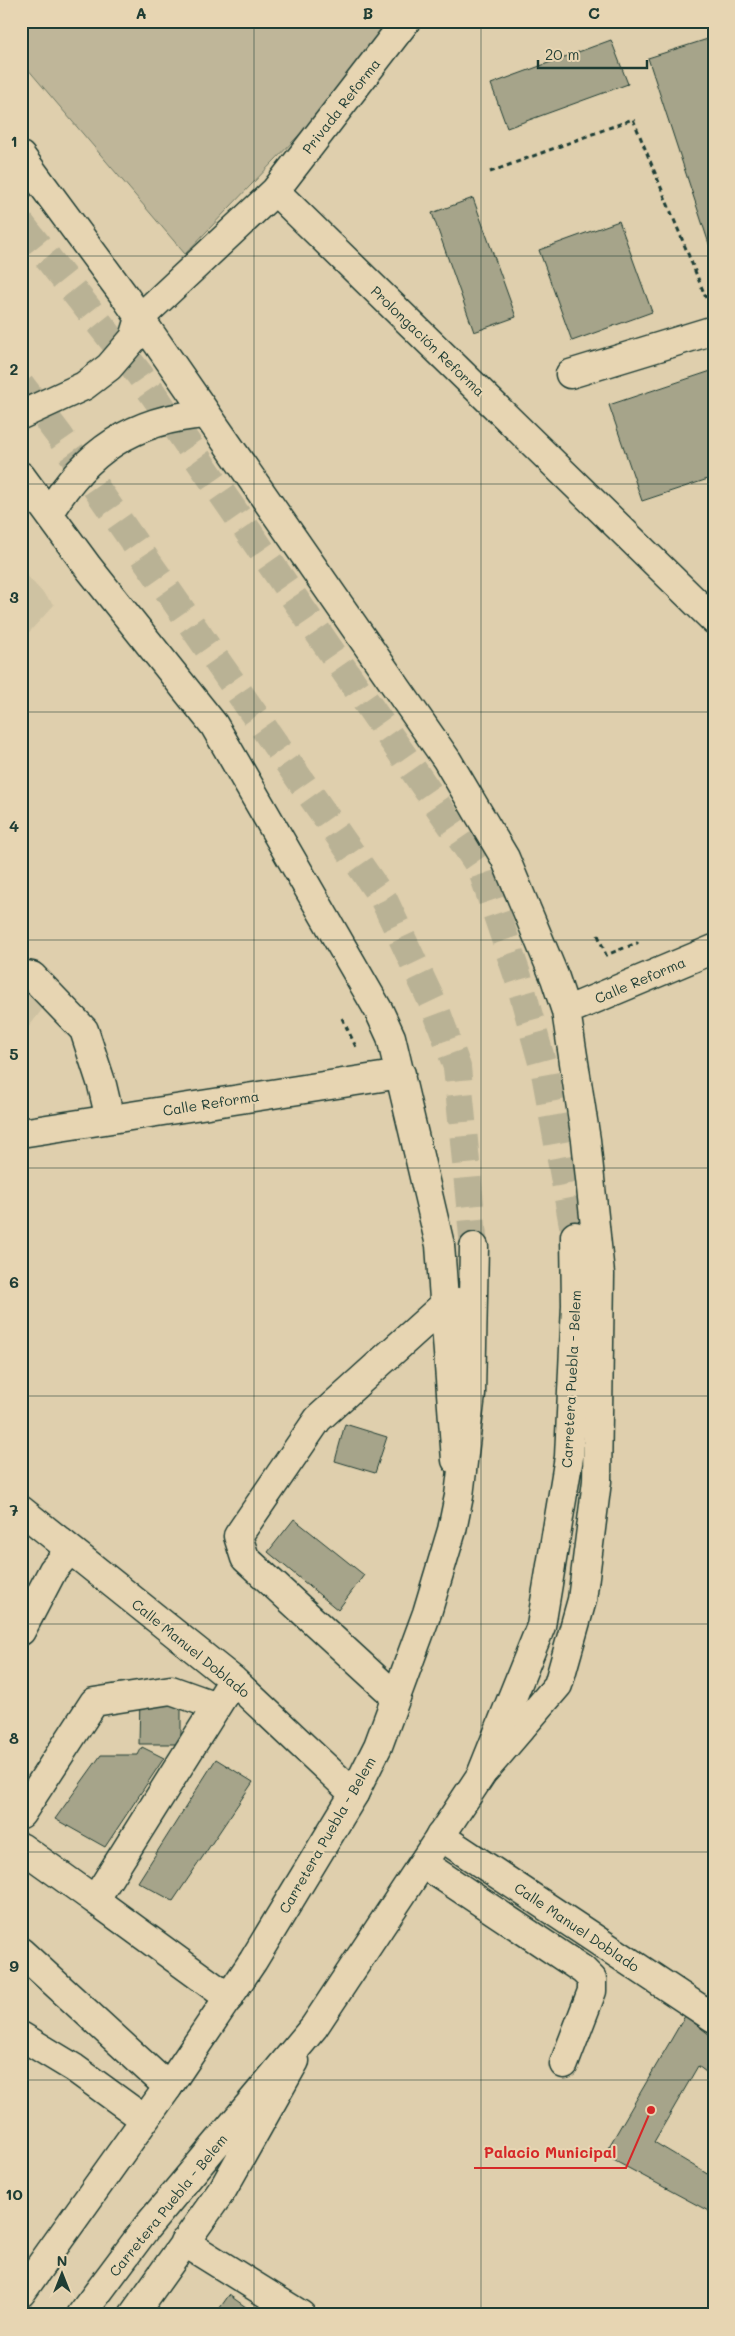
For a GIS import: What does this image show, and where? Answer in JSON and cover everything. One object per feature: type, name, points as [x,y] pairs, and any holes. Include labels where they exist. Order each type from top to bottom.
[{"type":"street","name":"Privada Reforma","points":[[275,191],[406,21]]},
{"type":"street","points":[[21,156],[140,318],[447,760],[505,858],[555,978],[566,1012],[586,1140],[600,1274],[596,1481],[582,1600],[558,1684],[481,1775]]},
{"type":"street","points":[[21,414],[84,386],[108,367],[134,338],[140,318],[275,191]]},
{"type":"street","name":"Prolongación Reforma","points":[[275,191],[714,620]]},
{"type":"street","points":[[570,374],[714,330]]},
{"type":"street","points":[[49,513],[64,488],[84,465],[107,447],[132,432],[160,421],[205,414]]},
{"type":"street","points":[[21,476],[88,567],[214,725],[379,1012],[391,1038],[440,1245],[459,1496]]},
{"type":"street","name":"Calle Reforma","points":[[566,1012],[714,949]]},
{"type":"street","points":[[21,974],[32,976],[84,1030],[102,1085],[110,1119]]},
{"type":"street","name":"Calle Reforma","points":[[21,1133],[401,1074]]},
{"type":"street","name":"Carretera Puebla - Belem","points":[[145,2311],[184,2242],[223,2189],[314,2027],[424,1864],[440,1836],[481,1775],[541,1626],[569,1456],[576,1305],[575,1236]]},
{"type":"street","name":"Carretera Puebla - Belem","points":[[21,2293],[168,2087],[253,1962],[354,1794],[378,1746],[427,1613],[452,1530],[459,1496],[471,1394],[474,1247]]},
{"type":"street","points":[[396,1697],[245,1558],[238,1536],[318,1419],[444,1305],[474,1298]]},
{"type":"street","name":"Calle Manuel Doblado","points":[[21,1510],[232,1680],[354,1794]]},
{"type":"street","points":[[21,1631],[54,1570],[70,1550]]},
{"type":"street","points":[[95,1900],[232,1680]]},
{"type":"street","points":[[21,1814],[94,1702],[170,1690],[216,1706]]},
{"type":"street","name":"Calle Manuel Doblado","points":[[440,1836],[714,2018]]},
{"type":"street","points":[[21,1848],[228,1998]]},
{"type":"street","points":[[424,1864],[583,1970],[592,1979],[592,1991],[564,2064]]},
{"type":"street","points":[[21,1952],[168,2087]]},
{"type":"street","name":"Carretera Puebla - Belem","points":[[81,2315],[146,2228],[314,2027]]},
{"type":"street","points":[[21,2036],[74,2068],[144,2119]]},
{"type":"street","name":"Carretera Puebla - Belem","points":[[21,2268],[70,2222]]},
{"type":"street","points":[[184,2242],[301,2315]]},
{"type":"path","points":[[490,172],[633,120],[706,300]]},
{"type":"path","points":[[598,935],[606,955],[637,942],[641,951]]},
{"type":"shaded area","points":[[21,21],[398,21],[385,45],[185,254],[21,61]]},
{"type":"shaded area","points":[[21,569],[54,605],[21,641]]},
{"type":"shaded area","points":[[21,960],[57,990],[21,1037]]},
{"type":"building","points":[[714,37],[714,259],[648,58]]},
{"type":"building","points":[[611,40],[628,84],[507,128],[491,84]]},
{"type":"building","points":[[473,198],[516,317],[474,332],[432,213]]},
{"type":"building","points":[[619,221],[652,312],[572,341],[539,250]]},
{"type":"building","points":[[714,370],[714,477],[642,501],[609,405]]},
{"type":"building","points":[[345,1424],[387,1437],[375,1473],[335,1461]]},
{"type":"building","points":[[294,1519],[364,1575],[338,1610],[268,1552]]},
{"type":"building","points":[[140,1697],[181,1701],[181,1744],[139,1744]]},
{"type":"building","points":[[142,1747],[164,1758],[105,1847],[55,1819],[101,1755],[138,1755]]},
{"type":"building","points":[[216,1759],[253,1782],[173,1901],[138,1882]]},
{"type":"building","points":[[685,2016],[714,2038],[714,2078],[698,2066],[654,2142],[714,2178],[714,2214],[604,2155]]},
{"type":"building","points":[[229,2295],[257,2315],[215,2315]]},
{"type":"tunnel","points":[[21,224],[140,375],[481,868],[519,980],[545,1073],[575,1236]]},
{"type":"tunnel","points":[[21,385],[59,435],[384,900],[436,1010],[457,1067],[474,1247]]},
{"type":"place","name":"Palacio Municipal","points":[[651,2110]]}]
